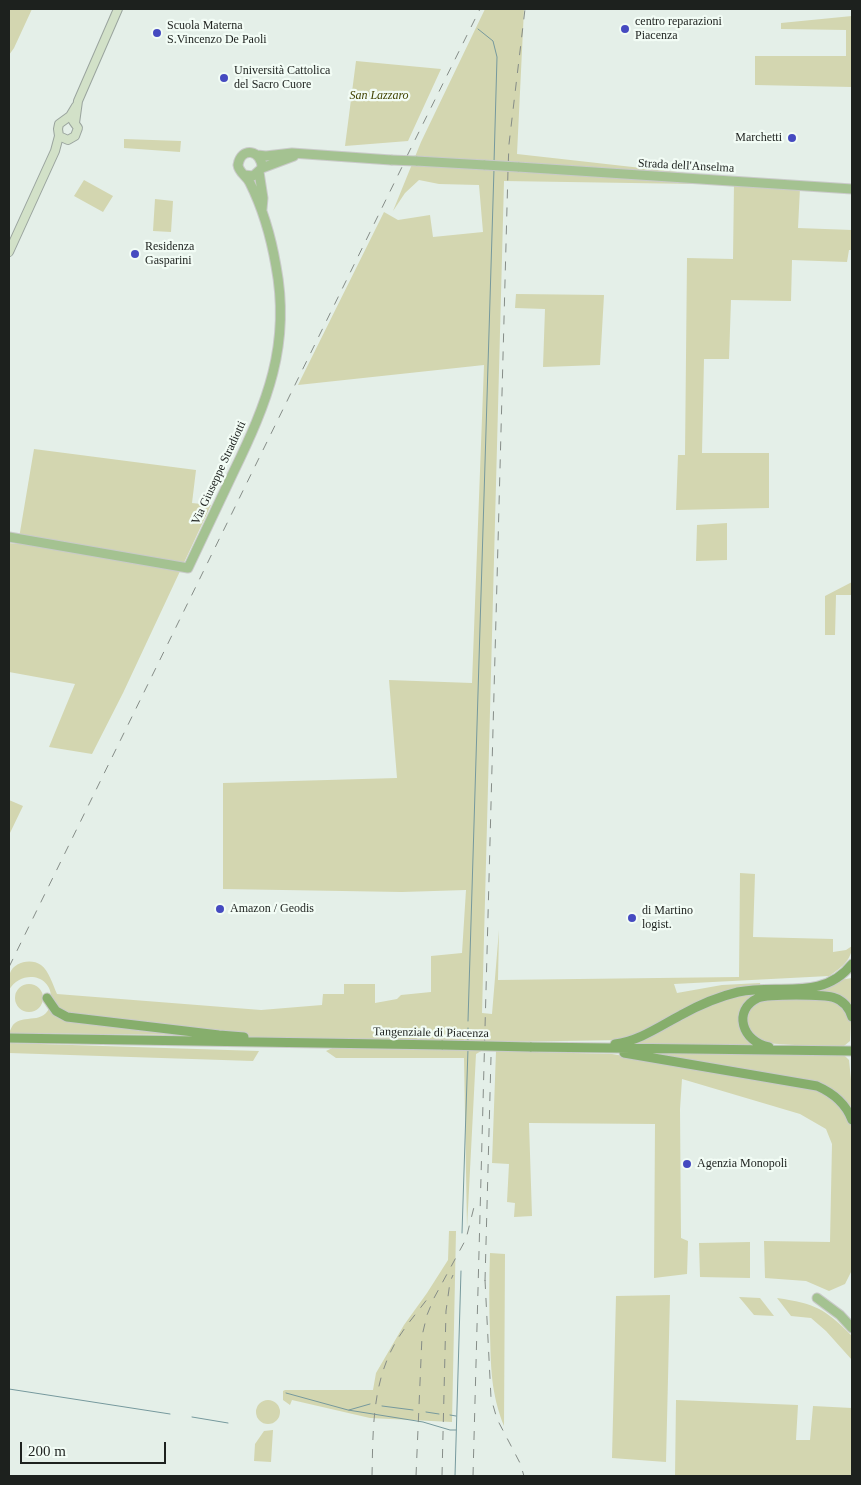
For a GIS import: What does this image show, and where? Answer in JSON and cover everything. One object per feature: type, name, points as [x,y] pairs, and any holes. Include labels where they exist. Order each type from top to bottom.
[{"type":"highway","points":[[832,982],[852,964]]},
{"type":"highway","points":[[587,1048],[625,1043],[720,997],[748,990],[809,989],[852,975]]},
{"type":"highway","points":[[789,1051],[758,1044],[747,1034],[744,1023],[745,1013],[754,1001],[770,995],[829,996],[844,1004],[852,1017]]},
{"type":"highway","points":[[47,998],[56,1011],[67,1017],[219,1035],[272,1037],[293,1043]]},
{"type":"highway","name":"Tangenziale di Piacenza","points":[[9,1038],[852,1051]]},
{"type":"highway","points":[[587,1048],[810,1084],[828,1092],[840,1102],[852,1120]]},
{"type":"main road","points":[[9,252],[55,150],[59,136],[58,127],[61,122],[66,120],[76,106],[118,9]]},
{"type":"main road","points":[[75,123],[76,106]]},
{"type":"main road","points":[[55,150],[77,134],[78,128],[75,123],[71,120],[66,120]]},
{"type":"main road","points":[[59,136],[68,140]]},
{"type":"main road","points":[[249,152],[258,155],[298,154],[261,170],[253,176],[244,175],[238,167],[240,157],[249,152]]},
{"type":"main road","name":"Strada dell'Anselma","points":[[298,154],[852,189]]},
{"type":"main road","points":[[258,155],[262,164],[261,170]]},
{"type":"main road","name":"Via Giuseppe Stradiotti","points":[[261,170],[262,209]]},
{"type":"main road","name":"Via Giuseppe Stradiotti","points":[[9,537],[188,568],[258,418],[274,370],[280,335],[280,292],[276,265],[262,209],[251,184],[244,175]]},
{"type":"main road","points":[[816,1298],[840,1315],[852,1328]]},
{"type":"green space","points":[[9,9],[32,9],[9,55]]},
{"type":"green space","points":[[485,9],[524,9],[517,154],[695,174],[695,184],[504,181],[482,1013],[492,1014],[499,930],[498,980],[739,977],[740,873],[755,874],[753,937],[833,939],[833,952],[846,950],[852,946],[848,960],[829,976],[674,984],[677,993],[722,985],[760,983],[761,987],[678,1013],[624,1040],[497,1042],[476,1054],[467,1228],[464,1058],[336,1058],[326,1051],[347,1041],[183,1035],[9,1033],[12,1026],[20,1020],[36,1018],[46,1013],[51,1000],[50,991],[42,980],[35,977],[21,979],[14,983],[9,990],[9,977],[15,966],[23,962],[32,962],[41,965],[46,971],[57,994],[261,1010],[322,1005],[323,994],[344,994],[344,984],[375,984],[375,1003],[397,999],[401,995],[431,992],[431,956],[462,953],[466,890],[402,892],[223,889],[223,783],[397,778],[389,680],[472,683],[484,365],[298,385],[384,212],[398,220],[430,215],[433,237],[483,232],[479,185],[439,184],[419,180],[405,193],[393,211],[421,142]]},
{"type":"green space","points":[[852,16],[852,87],[755,85],[755,56],[846,56],[846,30],[781,29],[781,23]]},
{"type":"green space","name":"San Lazzaro","points":[[356,61],[441,69],[408,141],[345,146]]},
{"type":"green space","points":[[124,139],[181,141],[180,152],[124,148]]},
{"type":"green space","points":[[84,180],[113,196],[103,212],[74,196]]},
{"type":"green space","points":[[734,184],[800,188],[798,228],[852,230],[852,250],[849,250],[847,262],[792,260],[791,301],[731,300],[729,359],[704,359],[702,453],[769,453],[769,508],[676,510],[678,455],[685,455],[687,258],[733,259]]},
{"type":"green space","points":[[155,199],[173,201],[171,232],[153,231]]},
{"type":"green space","points":[[516,294],[604,295],[600,365],[543,367],[545,309],[515,308]]},
{"type":"green space","points":[[34,449],[196,470],[192,503],[211,505],[123,693],[92,754],[49,747],[75,684],[9,672],[9,543],[18,544]]},
{"type":"green space","points":[[727,523],[727,560],[696,561],[697,525]]},
{"type":"green space","points":[[852,582],[852,595],[836,595],[835,635],[825,635],[825,596]]},
{"type":"green space","points":[[9,800],[23,806],[9,835]]},
{"type":"green space","points":[[852,978],[852,1009],[844,1001],[767,993],[742,1015],[754,1046],[632,1044],[694,1011],[726,998]]},
{"type":"green space","points":[[29,984],[39,988],[43,998],[39,1008],[29,1012],[19,1008],[15,998],[19,988]]},
{"type":"green space","points":[[763,999],[831,999],[844,1007],[851,1021],[850,1041],[844,1046],[826,1047],[763,1043],[749,1032],[747,1020],[750,1009]]},
{"type":"green space","points":[[9,1043],[259,1051],[253,1061],[9,1053]]},
{"type":"green space","points":[[496,1051],[612,1054],[810,1086],[830,1096],[850,1120],[852,1127],[852,1270],[845,1284],[829,1291],[806,1281],[765,1278],[764,1241],[830,1242],[832,1144],[826,1129],[800,1114],[682,1079],[680,1109],[681,1238],[688,1241],[687,1274],[654,1278],[655,1124],[529,1123],[532,1216],[514,1217],[515,1203],[507,1202],[509,1164],[492,1163]]},
{"type":"green space","points":[[642,1052],[844,1055],[849,1060],[852,1114],[834,1092]]},
{"type":"green space","points":[[449,1231],[456,1231],[452,1422],[370,1418],[292,1400],[290,1405],[283,1400],[283,1391],[285,1390],[373,1390],[376,1373],[404,1325],[448,1260]]},
{"type":"green space","points":[[750,1242],[750,1278],[700,1277],[699,1243]]},
{"type":"green space","points":[[490,1253],[505,1254],[504,1426],[496,1403],[491,1370]]},
{"type":"green space","points":[[670,1295],[666,1462],[612,1458],[616,1296]]},
{"type":"green space","points":[[739,1297],[760,1298],[774,1316],[754,1315]]},
{"type":"green space","points":[[777,1298],[810,1305],[834,1319],[852,1336],[852,1360],[826,1331],[811,1318],[791,1316]]},
{"type":"green space","points":[[268,1400],[276,1404],[280,1412],[276,1420],[268,1424],[260,1420],[256,1412],[260,1404]]},
{"type":"green space","points":[[676,1400],[798,1405],[796,1440],[810,1440],[813,1406],[852,1408],[852,1476],[675,1476]]},
{"type":"green space","points":[[273,1430],[271,1462],[254,1461],[255,1444],[264,1431]]},
{"type":"waterway","points":[[478,29],[493,41],[497,57],[494,163]]},
{"type":"waterway","points":[[468,1021],[494,169]]},
{"type":"waterway","points":[[468,1028],[468,1042]]},
{"type":"waterway","points":[[462,1233],[468,1049]]},
{"type":"waterway","points":[[455,1476],[461,1271]]},
{"type":"waterway","points":[[9,1389],[170,1414]]},
{"type":"waterway","points":[[286,1393],[348,1410],[423,1422],[456,1430]]},
{"type":"waterway","points":[[349,1410],[370,1404]]},
{"type":"waterway","points":[[382,1406],[413,1410]]},
{"type":"waterway","points":[[426,1412],[439,1414]]},
{"type":"waterway","points":[[450,1415],[456,1416]]},
{"type":"waterway","points":[[192,1417],[228,1423]]},
{"type":"railway","points":[[407,156],[480,9]]},
{"type":"railway","points":[[473,1476],[508,170],[509,144],[525,9]]},
{"type":"railway","points":[[9,967],[403,165]]},
{"type":"railway","points":[[485,1281],[491,1057]]},
{"type":"railway","points":[[416,1476],[422,1336],[427,1315],[434,1298],[466,1239],[474,1207]]},
{"type":"railway","points":[[442,1476],[446,1311],[450,1282],[453,1275]]},
{"type":"railway","points":[[485,1280],[491,1398],[497,1419],[520,1463],[524,1476]]},
{"type":"railway","points":[[372,1476],[375,1412],[380,1381],[391,1351],[410,1321],[431,1294]]},
{"type":"place","name":"centro reparazioni Piacenza","points":[[625,29]]},
{"type":"place","name":"Scuola Materna S.Vincenzo De Paoli","points":[[157,33]]},
{"type":"place","name":"Università Cattolica del Sacro Cuore","points":[[224,78]]},
{"type":"place","name":"Marchetti","points":[[792,138]]},
{"type":"place","name":"Residenza Gasparini","points":[[135,254]]},
{"type":"place","name":"Amazon / Geodis","points":[[220,909]]},
{"type":"place","name":"di Martino logist.","points":[[632,918]]},
{"type":"place","name":"Agenzia Monopoli","points":[[687,1164]]}]
